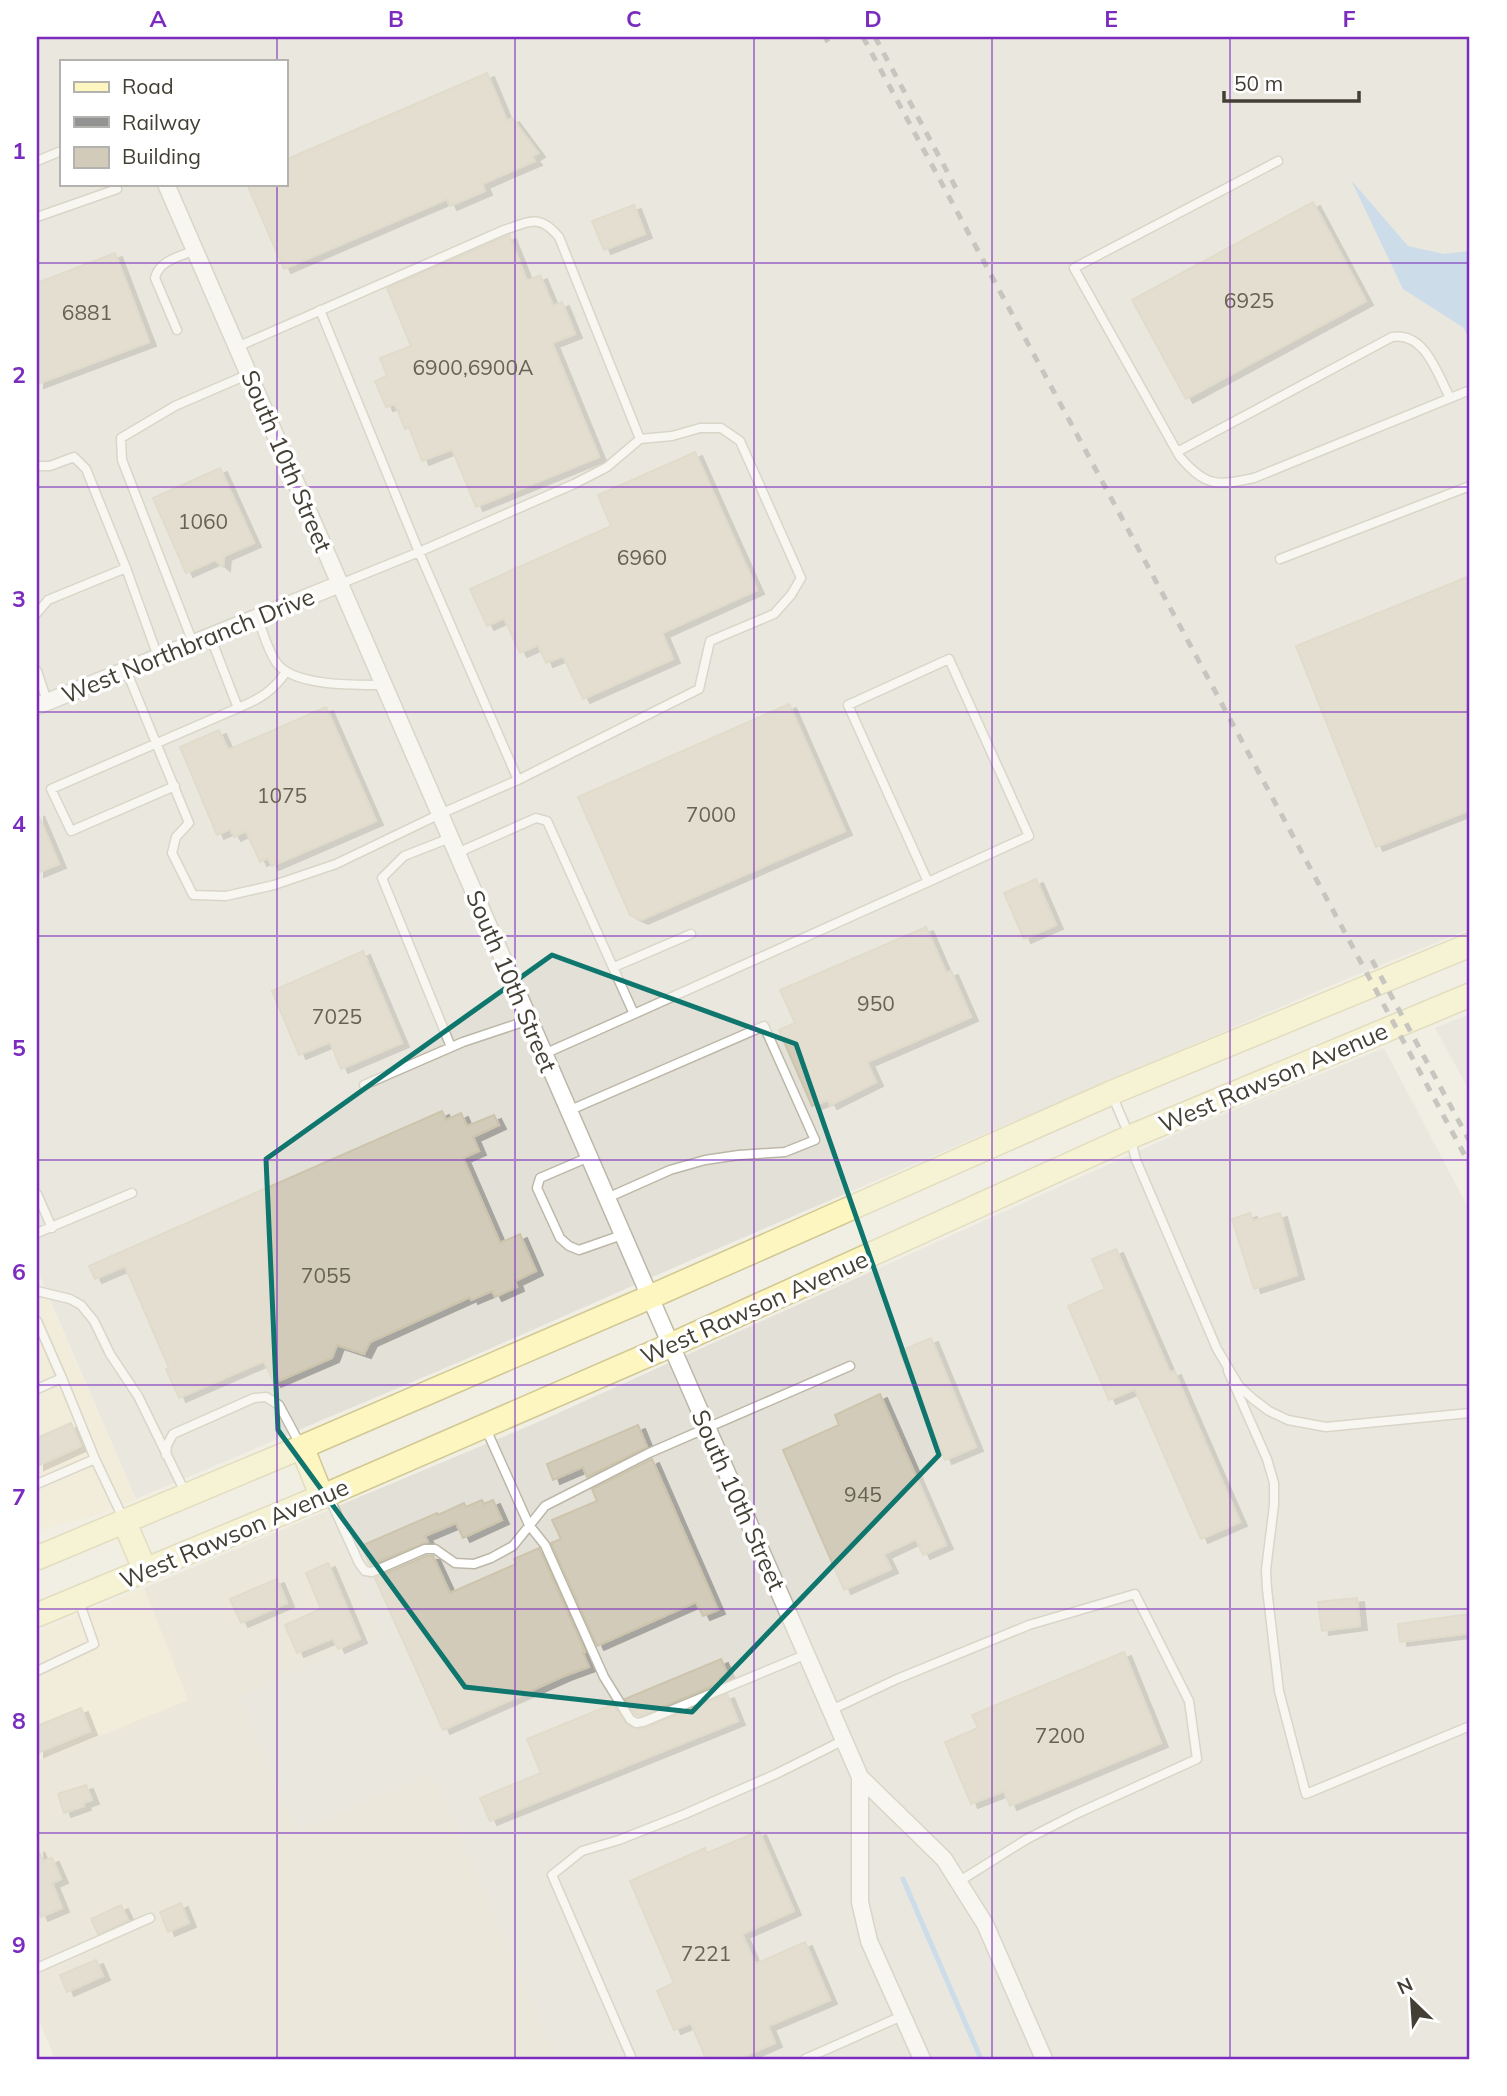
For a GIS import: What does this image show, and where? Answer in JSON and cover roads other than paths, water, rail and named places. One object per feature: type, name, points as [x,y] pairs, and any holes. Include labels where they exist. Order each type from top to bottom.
[{"type":"main road","name":"West Rawson Avenue","points":[[37,1558],[650,1297],[1111,1093],[1470,945]]},
{"type":"main road","name":"West Rawson Avenue","points":[[37,1615],[325,1496],[671,1345],[1130,1137],[1470,995]]},
{"type":"main road","points":[[302,1447],[325,1496]]},
{"type":"main road","points":[[124,1521],[145,1570]]},
{"type":"main road","points":[[37,1539],[101,1530]]},
{"type":"street","name":"South 10th Street","points":[[167,186],[860,1777],[944,1859],[985,1924],[1044,2059]]},
{"type":"street","name":"West Northbranch Drive","points":[[42,704],[340,584]]},
{"type":"street","name":"South 10th Street","points":[[860,1777],[860,1902],[869,1941],[922,2059]]},
{"type":"lane","points":[[37,161],[60,151]]},
{"type":"lane","points":[[1278,161],[1074,268],[1177,452],[1194,473],[1210,482],[1224,484],[1254,478],[1470,390]]},
{"type":"lane","points":[[37,217],[117,189]]},
{"type":"lane","points":[[237,347],[504,230],[536,220],[549,224],[559,237],[640,439]]},
{"type":"lane","points":[[177,330],[155,278],[163,264],[195,250]]},
{"type":"lane","points":[[320,310],[419,552],[519,780]]},
{"type":"lane","points":[[1177,452],[1392,337],[1402,335],[1416,340],[1424,350],[1450,398]]},
{"type":"lane","points":[[193,643],[122,460],[121,438],[174,406],[249,374]]},
{"type":"lane","points":[[126,670],[189,823],[176,837],[173,853],[193,895],[226,896],[274,885],[336,864],[519,780],[699,689],[710,641],[774,614],[791,595],[801,578],[740,442],[721,428],[700,428],[672,436],[640,439],[607,467],[574,484],[340,584]]},
{"type":"lane","points":[[37,466],[50,466],[74,457],[86,469],[158,657]]},
{"type":"lane","points":[[1280,559],[1470,486]]},
{"type":"lane","points":[[37,613],[48,600],[126,568]]},
{"type":"lane","points":[[257,617],[276,663],[286,672],[329,684],[384,685]]},
{"type":"lane","points":[[210,636],[239,708]]},
{"type":"lane","points":[[544,1054],[928,882],[1029,836],[949,659],[848,705],[928,882]]},
{"type":"lane","points":[[37,671],[42,704]]},
{"type":"lane","points":[[175,786],[71,831],[51,789],[264,696],[275,688],[286,672]]},
{"type":"lane","points":[[452,1047],[382,878],[404,856],[454,846],[536,818],[547,821],[634,1014]]},
{"type":"lane","points":[[614,968],[691,934]]},
{"type":"lane","points":[[364,1085],[452,1047],[529,1020]]},
{"type":"lane","points":[[568,1111],[764,1026],[815,1140],[785,1152],[705,1160],[670,1170],[606,1198]]},
{"type":"lane","points":[[1111,1093],[1130,1137],[1141,1173],[1267,1459],[1274,1483],[1266,1570],[1267,1588],[1279,1691],[1307,1794],[1470,1726]]},
{"type":"lane","points":[[589,1157],[540,1178],[537,1188],[560,1238],[569,1246],[579,1250],[622,1235]]},
{"type":"lane","points":[[37,1233],[132,1193]]},
{"type":"lane","points":[[37,1194],[52,1228]]},
{"type":"lane","points":[[37,1292],[71,1299],[94,1321],[110,1354],[138,1396],[187,1495]]},
{"type":"lane","points":[[37,1321],[124,1521]]},
{"type":"lane","points":[[325,1496],[365,1571],[372,1572],[425,1549],[435,1549],[456,1563],[474,1564],[513,1546],[545,1506],[649,1453],[849,1366]]},
{"type":"lane","points":[[1228,1371],[1239,1386],[1269,1411],[1307,1425],[1348,1427],[1470,1413]]},
{"type":"lane","points":[[37,1389],[62,1378]]},
{"type":"lane","points":[[166,1455],[166,1446],[173,1434],[254,1398],[266,1396],[279,1405],[302,1447]]},
{"type":"lane","points":[[485,1426],[529,1525],[545,1545],[604,1677],[629,1719],[636,1723],[643,1722],[807,1654]]},
{"type":"lane","points":[[37,1484],[95,1459]]},
{"type":"lane","points":[[831,1710],[897,1679],[1029,1625],[1135,1594],[1189,1701],[1198,1759],[1027,1839],[958,1882]]},
{"type":"lane","points":[[37,1671],[94,1644],[78,1598]]},
{"type":"lane","points":[[632,2059],[552,1875],[582,1852],[685,1814],[776,1774],[844,1740]]},
{"type":"lane","points":[[37,1968],[150,1918]]},
{"type":"lane","points":[[805,2059],[902,2016]]},
{"type":"water","points":[[1351,180],[1408,246],[1444,254],[1470,251],[1470,342],[1464,328],[1403,289]]},
{"type":"waterway","points":[[903,1879],[981,2059]]},
{"type":"railway","points":[[825,37],[828,42]]},
{"type":"railway","points":[[863,37],[1470,1165]]},
{"type":"railway","points":[[875,37],[957,190]]},
{"type":"railway","points":[[1372,960],[1470,1142]]}]
